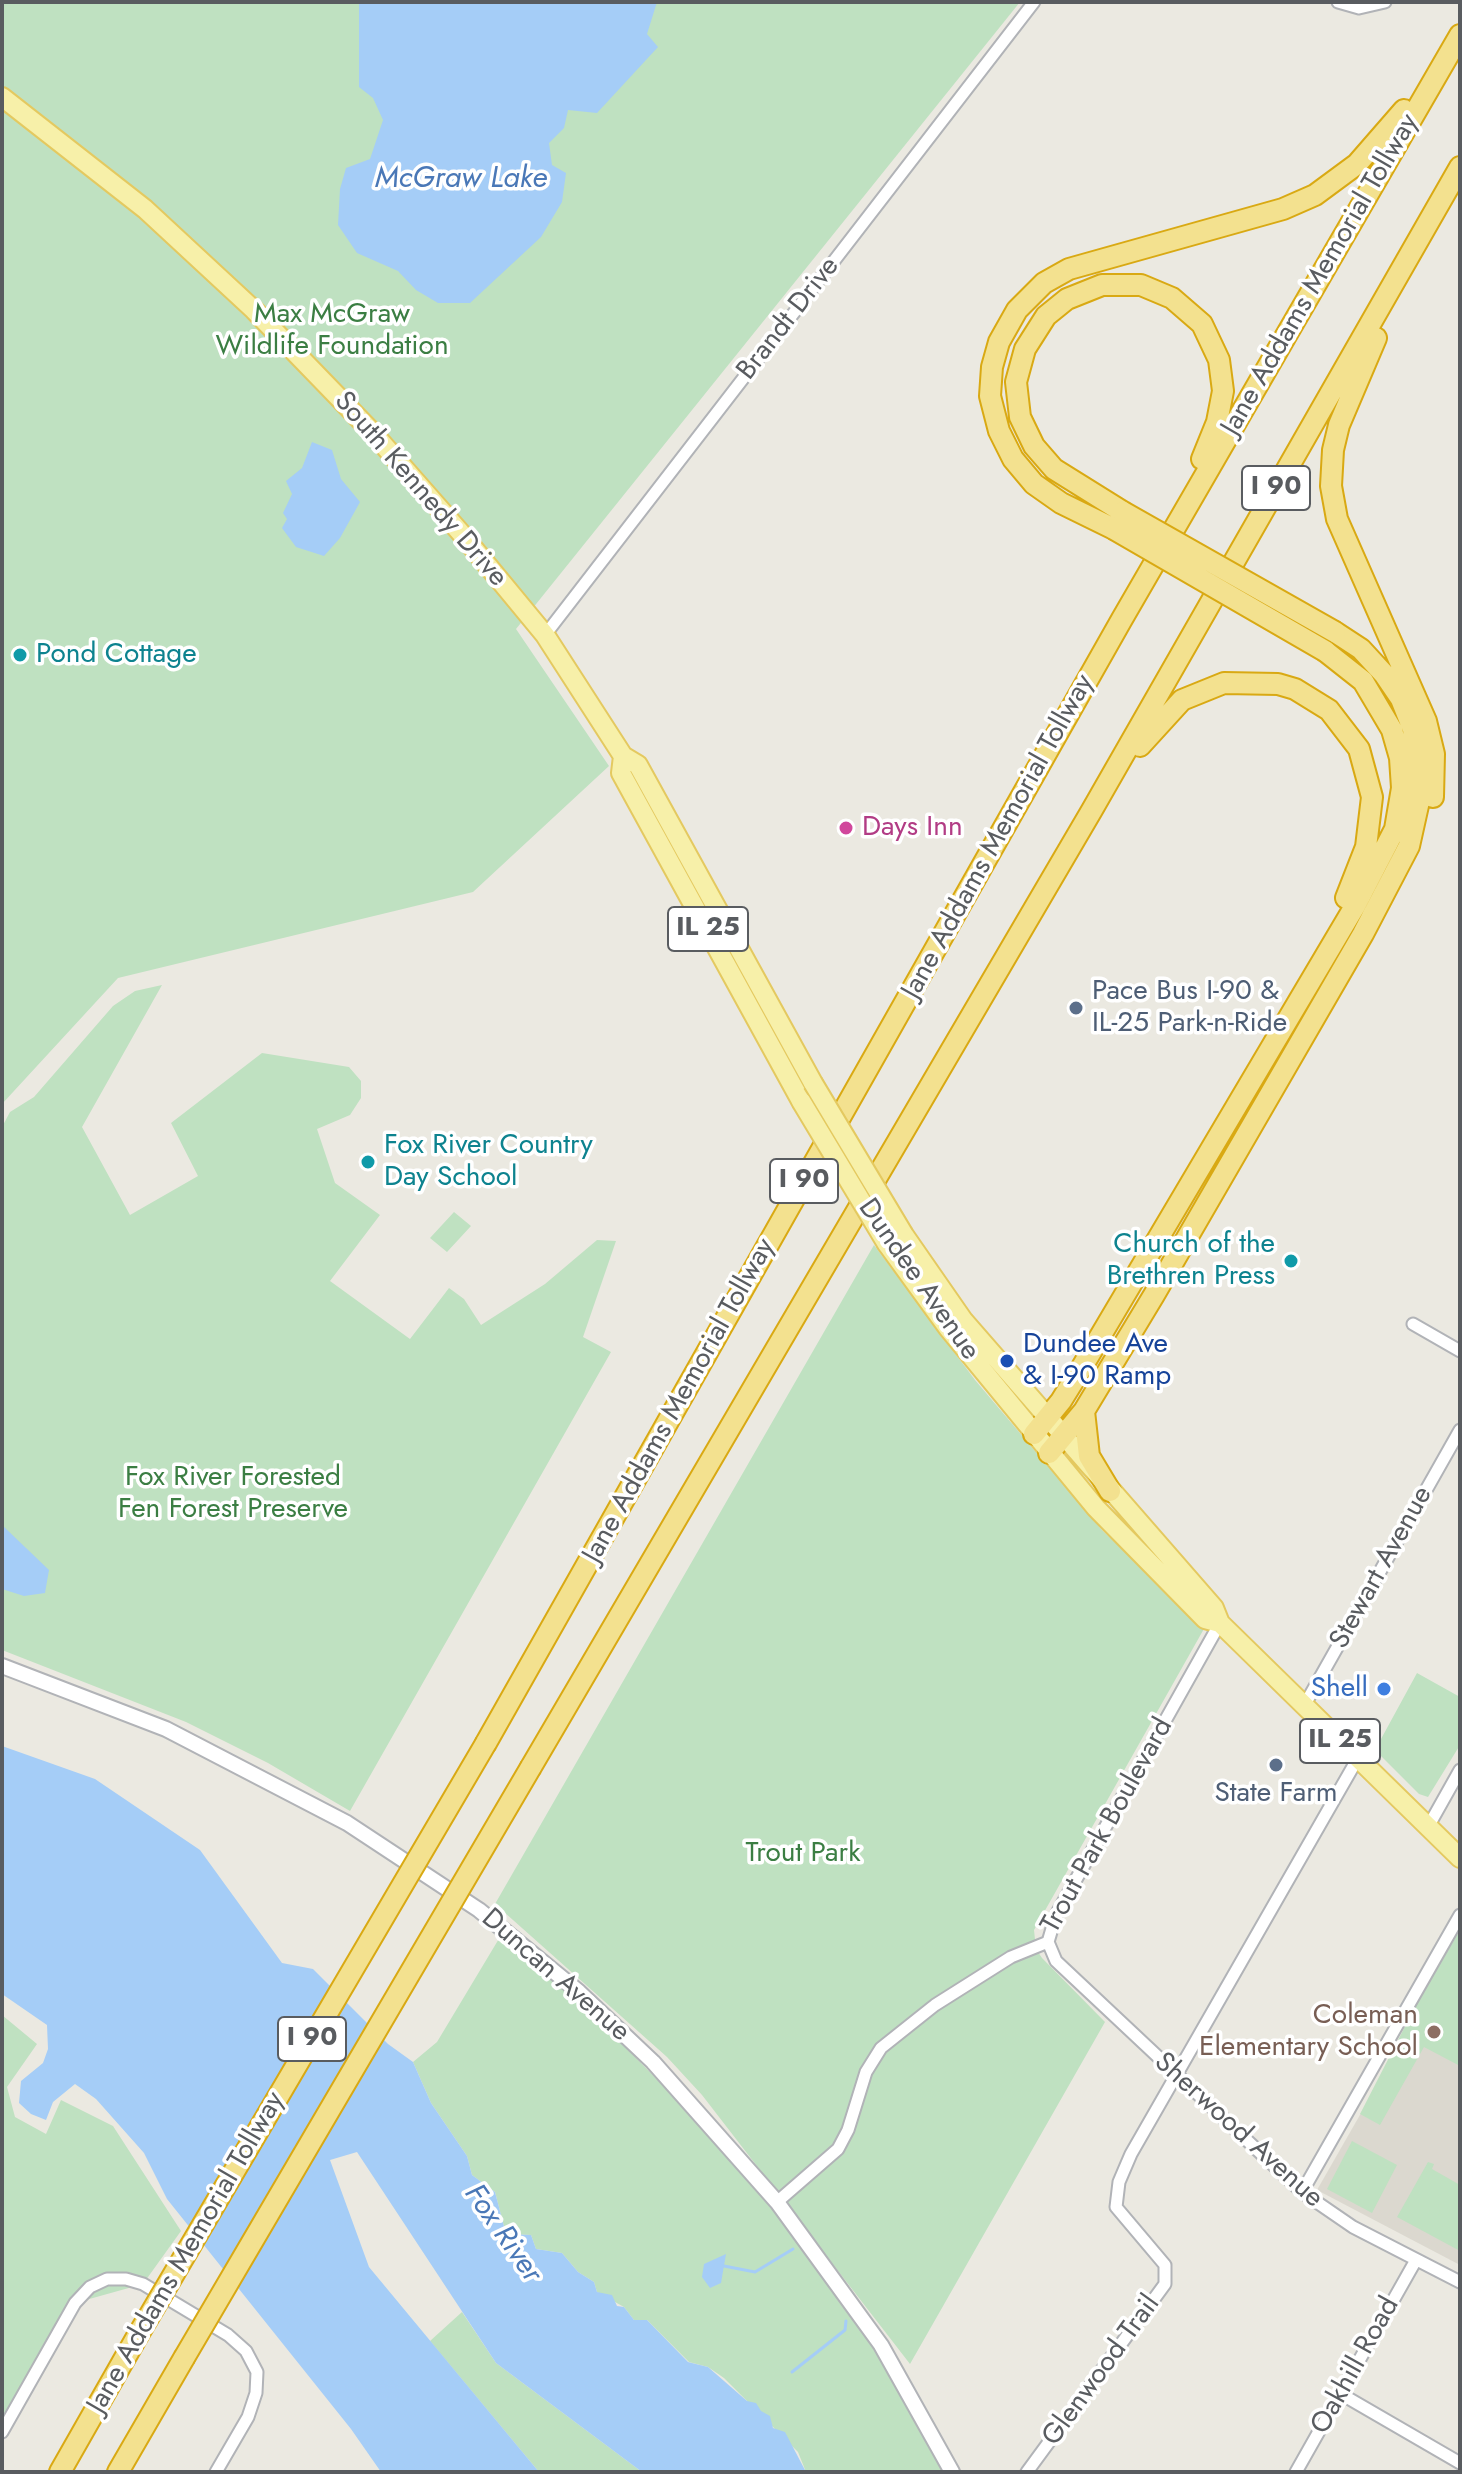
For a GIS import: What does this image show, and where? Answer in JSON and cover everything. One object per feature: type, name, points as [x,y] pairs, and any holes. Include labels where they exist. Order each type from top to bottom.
[{"type":"highway","points":[[1056,1445],[1084,1411],[1363,934],[1412,837],[1420,809],[1421,772],[1413,729],[1393,686],[1361,649],[1335,632],[1119,520],[1061,503],[1034,484],[1013,459],[999,431],[990,396],[992,367],[999,342],[1017,310],[1044,283],[1077,266],[1283,209],[1315,195],[1368,154],[1458,39]]},
{"type":"highway","name":"Jane Addams Memorial Tollway","points":[[60,2472],[486,1743],[1122,619],[1458,39]]},
{"type":"highway","name":"Jane Addams Memorial Tollway","points":[[118,2472],[1092,810],[1460,167]]},
{"type":"highway","points":[[1363,934],[1418,852],[1432,804],[1434,754],[1417,699],[1337,519],[1330,470],[1339,425],[1355,381],[1460,179]]},
{"type":"highway","points":[[1040,1426],[1075,1378],[1386,849],[1401,802],[1400,758],[1386,715],[1363,681],[1325,651],[1119,520],[1046,462],[1024,427],[1016,394],[1025,349],[1046,316],[1080,292],[1115,283],[1153,289],[1191,312],[1215,345],[1223,391],[1217,422],[1201,463],[1122,619]]},
{"type":"highway","points":[[1092,810],[1161,719],[1182,700],[1212,685],[1257,681],[1295,689],[1329,710],[1352,737],[1370,782],[1372,811],[1366,847],[1350,890],[1265,1058]]},
{"type":"highway","points":[[1084,1411],[1089,1456],[1110,1491]]},
{"type":"main road","name":"South Kennedy Drive","points":[[2,97],[145,209],[254,310],[373,433],[545,635]]},
{"type":"main road","name":"Dundee Avenue","points":[[545,635],[623,756],[638,765],[896,1239]]},
{"type":"main road","name":"Dundee Avenue","points":[[623,756],[621,773],[801,1101],[896,1239],[963,1320],[1056,1445],[1096,1508],[1205,1619],[1220,1623]]},
{"type":"main road","name":"Dundee Avenue","points":[[1056,1445],[1110,1491],[1214,1608],[1220,1623],[1460,1858]]},
{"type":"street","name":"Brandt Drive","points":[[545,635],[1034,2]]},
{"type":"street","points":[[1338,2],[1359,8],[1385,2]]},
{"type":"street","points":[[1413,1324],[1460,1351]]},
{"type":"street","name":"Stewart Avenue","points":[[1304,1706],[1460,1430]]},
{"type":"street","name":"Trout Park Boulevard","points":[[777,2202],[838,2149],[852,2119],[866,2072],[881,2048],[935,2005],[1011,1957],[1048,1942],[1056,1915],[1220,1623]]},
{"type":"street","name":"Duncan Avenue","points":[[2,1666],[97,1700],[224,1757],[347,1823],[467,1902],[579,1992],[653,2062],[777,2202],[881,2345],[952,2472]]},
{"type":"street","points":[[1177,2077],[1358,1758]]},
{"type":"street","points":[[1428,1827],[1460,1770]]},
{"type":"street","points":[[1302,2192],[1460,1915]]},
{"type":"street","name":"Sherwood Avenue","points":[[1048,1942],[1056,1961],[1302,2192],[1334,2216],[1460,2282]]},
{"type":"street","name":"Glenwood Trail","points":[[1027,2472],[1159,2295],[1167,2274],[1165,2265],[1119,2213],[1117,2196],[1126,2164],[1177,2077]]},
{"type":"street","name":"Oakhill Road","points":[[1296,2472],[1416,2260]]},
{"type":"street","points":[[2,2432],[75,2303],[90,2287],[107,2279],[126,2279],[143,2284],[237,2343],[246,2351],[257,2372],[256,2393],[248,2417],[216,2472]]},
{"type":"street","points":[[1341,2394],[1460,2463]]},
{"type":"shaded area","name":"Coleman Elementary School","points":[[1460,1940],[1460,2265],[1317,2190]]},
{"type":"green space","name":"Max McGraw Wildlife Foundation","points":[[2,2],[1020,2],[516,629],[609,766],[473,892],[118,978],[2,1104]]},
{"type":"green space","name":"Fox River Forested Fen Forest Preserve","points":[[162,985],[82,1127],[130,1215],[198,1176],[171,1123],[262,1053],[349,1067],[361,1081],[361,1098],[350,1115],[317,1129],[335,1183],[380,1215],[330,1281],[410,1339],[449,1288],[464,1299],[481,1325],[545,1284],[597,1240],[616,1241],[583,1337],[611,1352],[350,1811],[268,1763],[186,1722],[2,1650],[2,1127],[10,1112],[34,1097],[113,1006],[135,991]]},
{"type":"green space","points":[[454,1212],[471,1226],[447,1252],[430,1238]]},
{"type":"green space","name":"Trout Park","points":[[874,1245],[975,1380],[1102,1530],[1205,1627],[1034,1930],[1036,1949],[1042,1958],[1105,2022],[910,2364],[702,2095],[667,2057],[495,1904]]},
{"type":"green space","points":[[1417,1673],[1460,1697],[1460,1745],[1428,1797],[1419,1794],[1375,1750]]},
{"type":"green space","points":[[1460,1930],[1460,2066],[1424,2047],[1380,2125],[1360,2114],[1415,2007]]},
{"type":"green space","points":[[500,1937],[599,2020],[725,2149],[800,2241],[857,2319],[922,2424],[946,2472],[806,2472],[798,2452],[724,2378],[708,2367],[689,2362],[647,2320],[634,2320],[624,2307],[597,2292],[594,2282],[578,2272],[562,2253],[536,2249],[531,2235],[506,2234],[495,2192],[472,2175],[467,2156],[431,2103],[413,2062],[437,2042]]},
{"type":"green space","points":[[2,2015],[37,2044],[7,2087],[15,2117],[46,2134],[61,2100],[113,2126],[181,2231],[143,2284],[75,2303],[2,2433]]},
{"type":"green space","points":[[1352,2141],[1397,2165],[1372,2213],[1327,2189]]},
{"type":"green space","points":[[1428,2162],[1434,2164],[1432,2169],[1460,2185],[1460,2251],[1397,2217]]},
{"type":"green space","points":[[462,2312],[496,2363],[642,2472],[539,2472],[430,2341]]},
{"type":"water","name":"McGraw Lake","points":[[359,2],[657,2],[647,34],[658,47],[597,113],[568,110],[564,128],[549,143],[552,165],[566,173],[562,202],[541,237],[470,303],[438,303],[416,290],[398,271],[357,253],[338,225],[340,189],[346,168],[370,159],[383,120],[373,98],[359,87]]},
{"type":"water","points":[[312,442],[332,450],[341,479],[360,502],[340,538],[324,556],[296,547],[282,528],[287,519],[283,513],[292,494],[286,481],[302,468]]},
{"type":"water","points":[[2,1525],[49,1570],[45,1593],[24,1596],[2,1589]]},
{"type":"water","name":"Fox River","points":[[2,1746],[95,1779],[200,1850],[282,1963],[313,1969],[388,2044],[413,2062],[431,2103],[467,2156],[472,2175],[495,2192],[506,2234],[531,2235],[536,2249],[562,2253],[578,2272],[594,2282],[597,2292],[612,2295],[617,2306],[624,2307],[634,2320],[647,2320],[688,2362],[708,2367],[747,2401],[756,2403],[761,2411],[770,2416],[773,2428],[785,2432],[806,2472],[642,2472],[496,2363],[357,2152],[330,2160],[369,2267],[539,2472],[381,2472],[351,2429],[167,2199],[144,2153],[96,2099],[75,2084],[53,2102],[46,2120],[31,2114],[19,2103],[21,2081],[43,2063],[48,2049],[47,2025],[2,1994]]},
{"type":"water","points":[[726,2254],[721,2283],[710,2288],[702,2277],[704,2264]]},
{"type":"waterway","points":[[724,2266],[755,2272],[793,2249]]},
{"type":"waterway","points":[[792,2372],[845,2330],[846,2321]]},
{"type":"place","name":"Pond Cottage","points":[[20,655]]},
{"type":"place","name":"Days Inn","points":[[846,828]]},
{"type":"place","name":"Pace Bus I-90 & IL-25 Park-n-Ride","points":[[1076,1008]]},
{"type":"place","name":"Fox River Country Day School","points":[[368,1162]]},
{"type":"place","name":"Church of the Brethren Press","points":[[1291,1261]]},
{"type":"place","name":"Dundee Ave & I-90 Ramp","points":[[1007,1361]]},
{"type":"place","name":"Shell","points":[[1384,1689]]},
{"type":"place","name":"State Farm","points":[[1276,1765]]},
{"type":"place","name":"Coleman Elementary School","points":[[1434,2032]]}]
